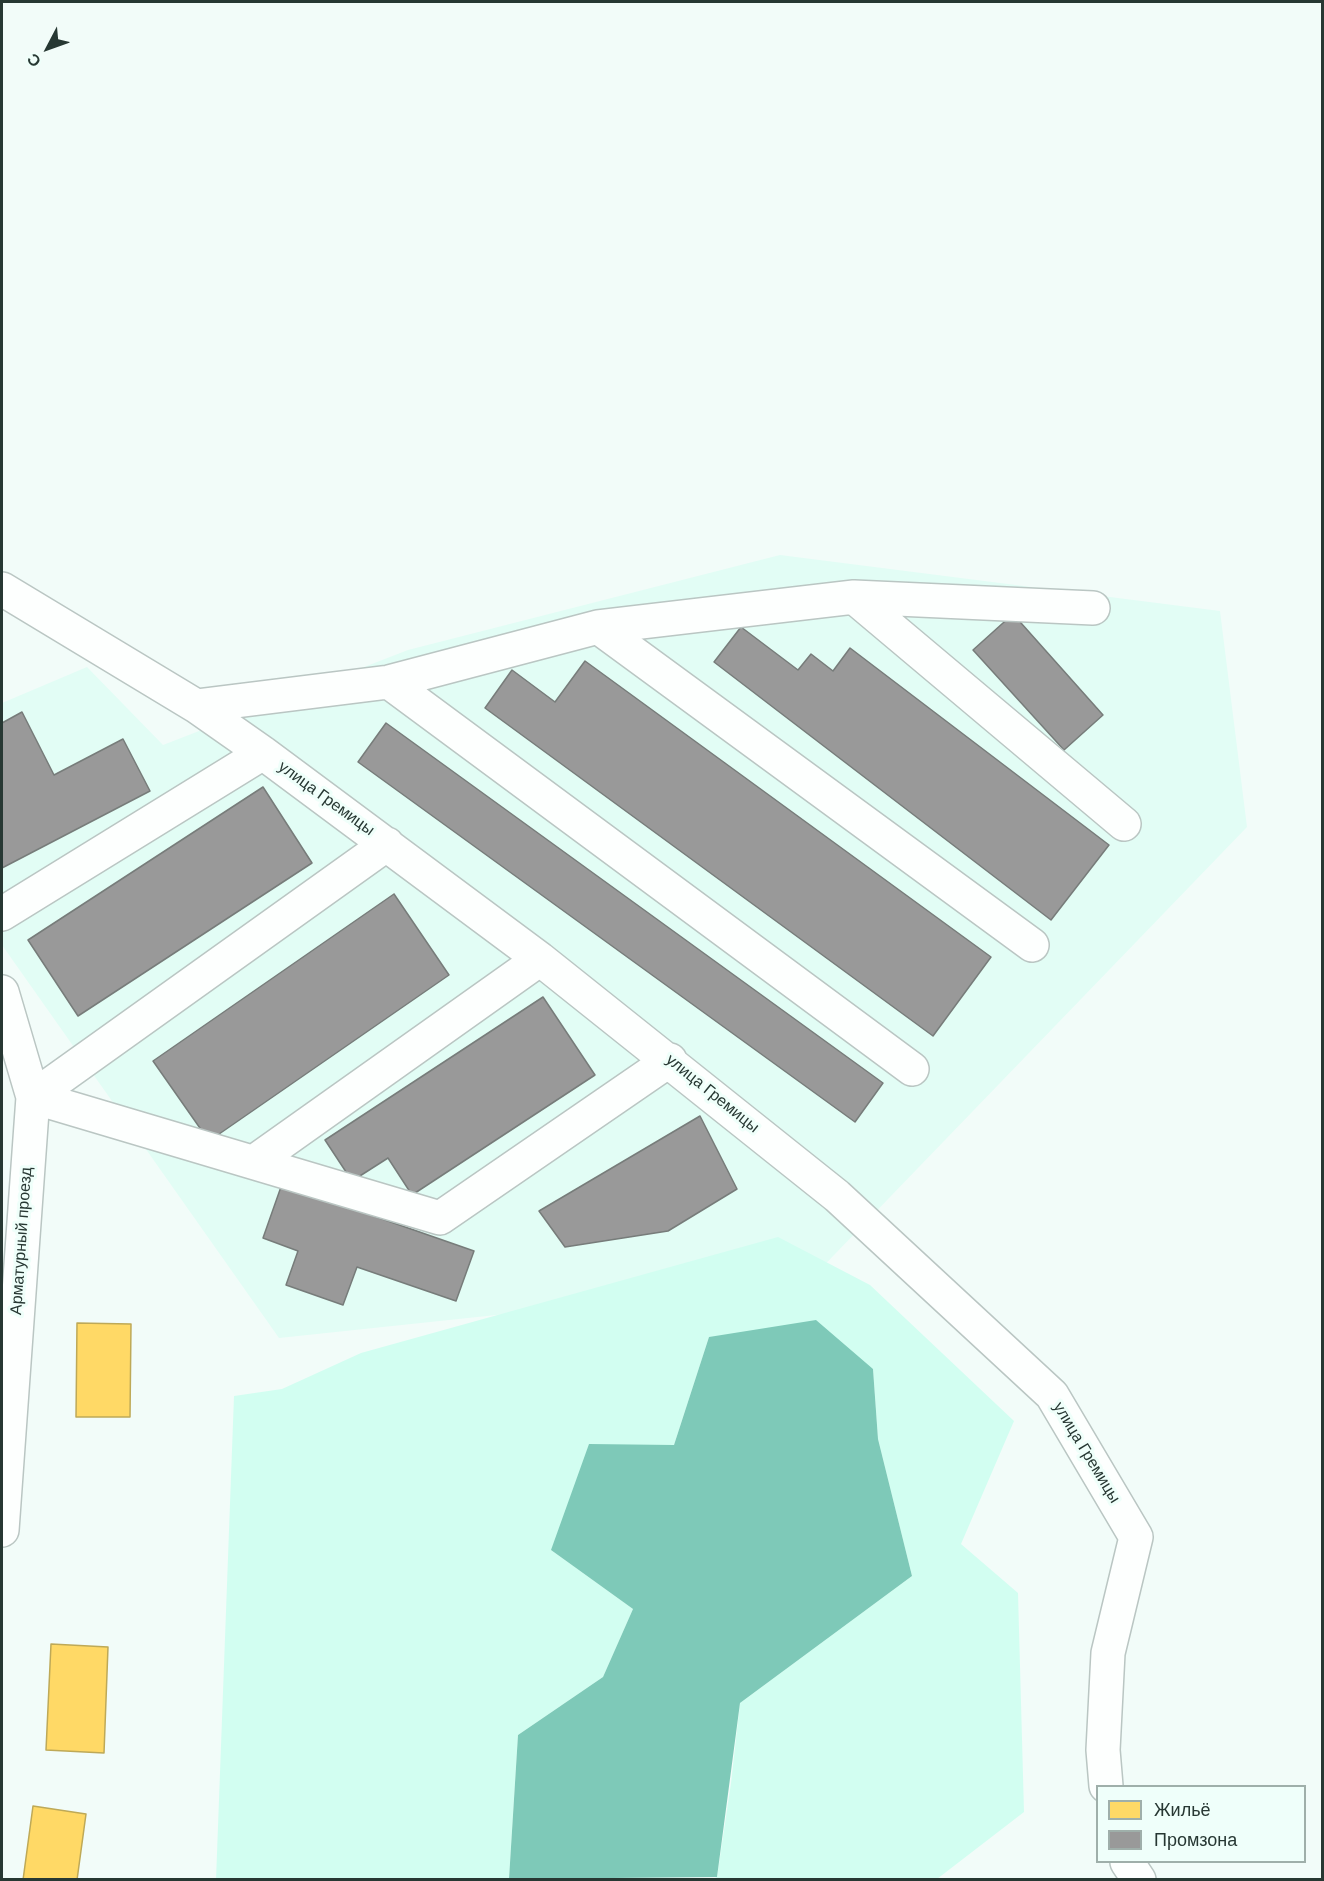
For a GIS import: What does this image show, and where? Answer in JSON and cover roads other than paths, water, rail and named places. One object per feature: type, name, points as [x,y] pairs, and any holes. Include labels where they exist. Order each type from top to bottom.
[{"type":"street","name":"улица Гремицы","points":[[2,589],[196,706],[387,844],[540,959],[670,1060],[837,1196],[1052,1395],[1136,1537],[1108,1653],[1102,1749],[1106,1785]]},
{"type":"street","points":[[196,706],[389,682],[598,627],[854,597],[1093,608]]},
{"type":"street","points":[[854,597],[1124,825]]},
{"type":"street","points":[[598,627],[1032,945]]},
{"type":"street","points":[[389,682],[912,1069]]},
{"type":"street","points":[[2,914],[262,753]]},
{"type":"street","points":[[33,1096],[387,844]]},
{"type":"street","points":[[254,1162],[540,959]]},
{"type":"street","name":"Арматурный проезд","points":[[2,992],[33,1096],[2,1530]]},
{"type":"street","points":[[33,1096],[440,1218],[670,1060]]}]
